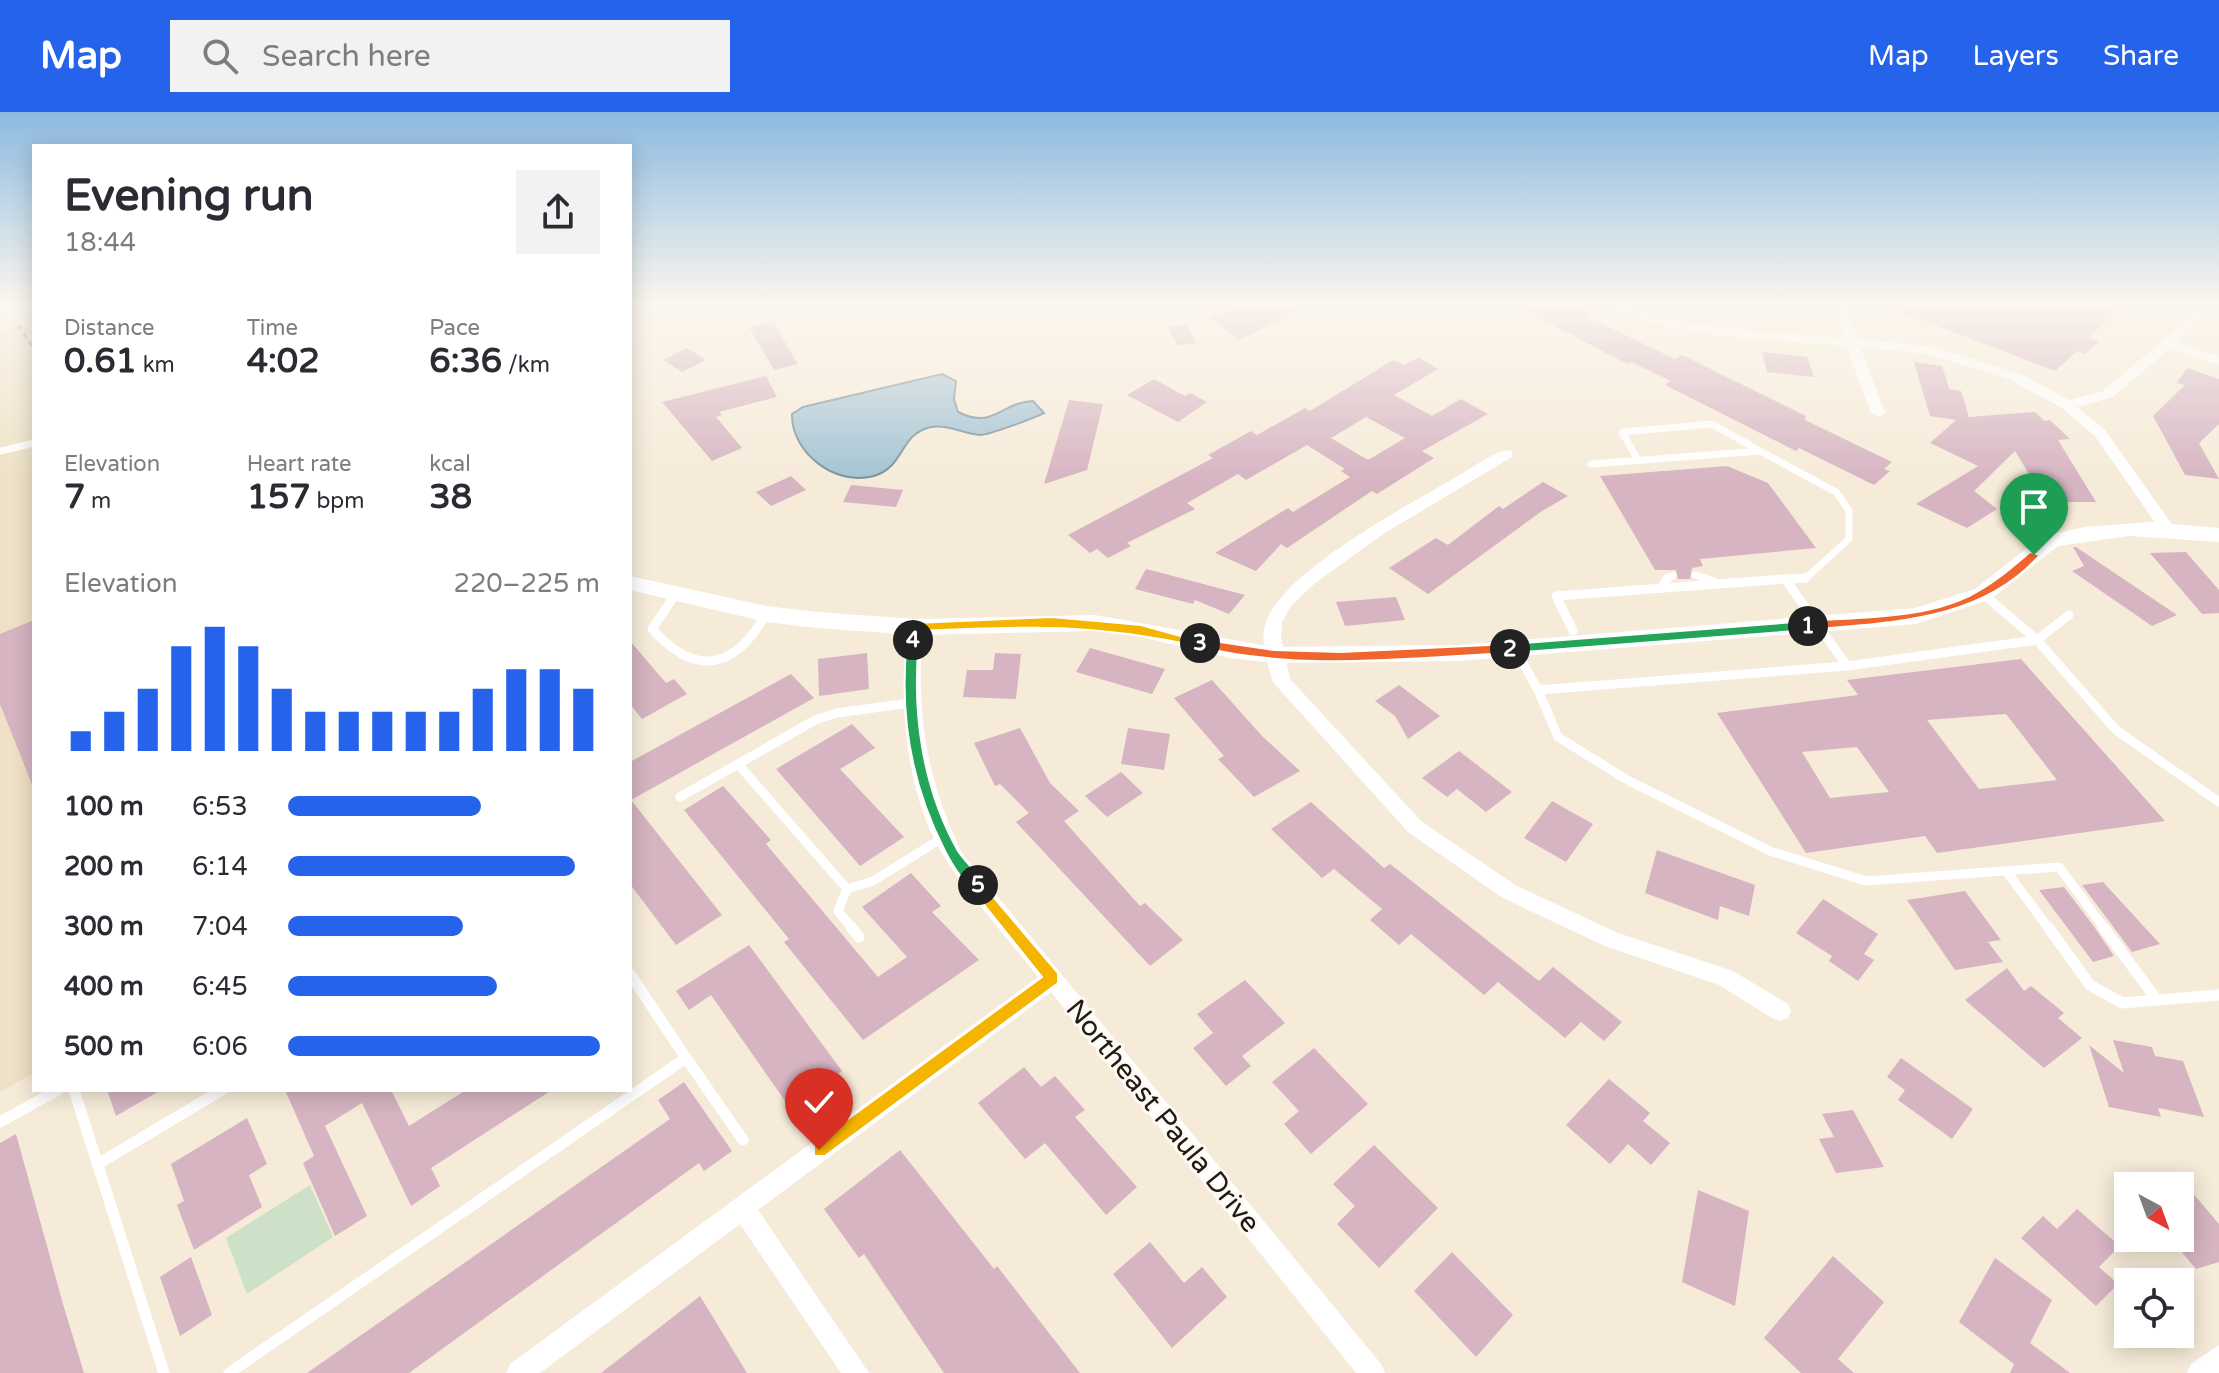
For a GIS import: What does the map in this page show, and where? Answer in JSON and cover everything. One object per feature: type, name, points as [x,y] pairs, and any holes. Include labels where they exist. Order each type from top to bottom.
[{"type":"street","points":[[1860,364],[1878,413]]},
{"type":"street","points":[[1982,364],[2016,377],[2067,405],[2100,433],[2166,527]]},
{"type":"street","points":[[2067,405],[2108,394],[2143,364]]},
{"type":"street","points":[[1507,454],[1319,572],[1299,589],[1274,620],[1274,655],[1282,682],[1415,827],[1510,892],[1612,940],[1726,978],[1780,1011]]},
{"type":"street","points":[[632,584],[766,614],[915,627],[1052,621],[1095,623],[1141,629],[1230,650],[1274,655],[1391,653],[1515,648],[1812,618],[1946,596],[1970,585],[2020,547],[2085,531],[2166,527],[2219,535]]},
{"type":"street","points":[[1391,653],[1452,641],[1573,631],[1812,618],[1916,616],[1983,594],[2053,539]]},
{"type":"street","name":"Northeast Paula Drive","points":[[915,627],[909,683],[915,751],[933,814],[955,858],[1372,1373]]},
{"type":"street","points":[[519,1373],[1053,978]]},
{"type":"street","points":[[742,1207],[856,1373]]},
{"type":"street","points":[[2200,1373],[2219,1358]]},
{"type":"lane","points":[[1573,631],[1556,596],[1806,578],[1849,539],[1849,510],[1836,492],[1712,424],[1622,432],[1638,460]]},
{"type":"lane","points":[[0,451],[32,443]]},
{"type":"lane","points":[[1591,464],[1760,451]]},
{"type":"lane","points":[[1695,575],[1716,584]]},
{"type":"lane","points":[[1661,588],[1665,579],[1673,576]]},
{"type":"lane","points":[[1785,579],[1847,666]]},
{"type":"lane","points":[[1983,594],[2037,640],[2116,730],[2219,802]]},
{"type":"lane","points":[[675,595],[652,629],[668,649],[698,662],[722,660],[746,646],[766,614]]},
{"type":"lane","points":[[1538,690],[1847,666],[2037,640],[2069,615]]},
{"type":"lane","points":[[1515,648],[1538,690],[1558,737],[1629,781],[1770,851],[1866,881],[2059,867],[2157,1000]]},
{"type":"lane","points":[[680,797],[815,720],[837,713],[910,703]]},
{"type":"lane","points":[[738,764],[847,889]]},
{"type":"lane","points":[[847,889],[873,881],[944,837]]},
{"type":"lane","points":[[2007,872],[2090,985],[2122,1003],[2219,995]]},
{"type":"lane","points":[[847,889],[838,911],[859,937]]},
{"type":"lane","points":[[632,977],[743,1140]]},
{"type":"lane","points":[[229,1373],[686,1058]]},
{"type":"lane","points":[[0,1122],[54,1092]]},
{"type":"lane","points":[[75,1092],[164,1373]]},
{"type":"lane","points":[[98,1164],[219,1092]]},
{"type":"shaded area","points":[[0,364],[32,364],[32,1074],[0,1092]]},
{"type":"green space","points":[[310,1185],[333,1237],[247,1294],[226,1238]]},
{"type":"water","points":[[942,374],[956,381],[954,399],[958,412],[970,417],[989,417],[1022,402],[1033,401],[1044,413],[980,435],[931,427],[913,436],[884,472],[859,478],[831,471],[818,463],[799,441],[792,414],[803,407]]},
{"type":"building","points":[[669,364],[698,364],[682,372]]},
{"type":"building","points":[[770,364],[798,364],[774,370]]},
{"type":"building","points":[[1387,364],[1429,364],[1438,369],[1394,395],[1432,416],[1461,399],[1488,414],[1422,451],[1434,458],[1377,494],[1372,491],[1287,548],[1281,544],[1256,571],[1215,553],[1288,508],[1293,512],[1350,477],[1341,471],[1345,469],[1307,445],[1246,480],[1238,474],[1187,503],[1195,509],[1127,543],[1131,546],[1108,558],[1097,549],[1090,553],[1068,535],[1213,458],[1208,455],[1251,431],[1257,435],[1305,408],[1310,411]],"holes":[[[1366,417],[1405,438],[1368,460],[1331,438]]]},
{"type":"building","points":[[1635,364],[1700,364],[1892,462],[1884,469],[1890,471],[1874,485],[1799,448],[1796,451],[1665,385],[1671,381]]},
{"type":"building","points":[[1765,364],[1809,364],[1814,377],[1767,372]]},
{"type":"building","points":[[1915,364],[1942,366],[1949,389],[1961,391],[1969,417],[2035,412],[2045,421],[2050,420],[2070,439],[2058,440],[2096,502],[2046,502],[2015,451],[1974,491],[1997,509],[1967,528],[1916,504],[1978,466],[1930,443],[1956,420],[1930,416]]},
{"type":"building","points":[[2036,364],[2063,364],[2055,371]]},
{"type":"building","points":[[2187,368],[2219,379],[2219,424],[2199,443],[2219,479],[2185,475],[2153,416],[2185,385],[2177,383]]},
{"type":"building","points":[[766,376],[777,397],[719,412],[722,415],[716,417],[742,448],[712,461],[662,402]]},
{"type":"building","points":[[1154,379],[1185,396],[1190,393],[1207,402],[1178,422],[1127,395]]},
{"type":"building","points":[[1069,400],[1103,404],[1087,470],[1044,484]]},
{"type":"building","points":[[1727,466],[1768,483],[1816,548],[1700,559],[1703,566],[1692,568],[1690,579],[1678,579],[1676,570],[1655,570],[1600,476]]},
{"type":"building","points":[[791,476],[806,490],[771,506],[756,492]]},
{"type":"building","points":[[1543,482],[1568,496],[1542,511],[1428,594],[1389,568],[1436,538],[1448,545],[1499,506],[1503,509]]},
{"type":"building","points":[[851,485],[903,490],[896,507],[843,502]]},
{"type":"building","points":[[2073,547],[2177,615],[2152,626],[2072,571],[2084,566]]},
{"type":"building","points":[[2186,552],[2219,590],[2219,613],[2202,614],[2150,553]]},
{"type":"building","points":[[1146,569],[1245,595],[1229,614],[1195,600],[1193,604],[1135,589]]},
{"type":"building","points":[[1396,597],[1405,620],[1345,626],[1336,602]]},
{"type":"building","points":[[32,621],[32,784],[0,704],[0,634]]},
{"type":"building","points":[[632,643],[666,683],[674,679],[687,694],[642,719],[632,706]]},
{"type":"building","points":[[1090,648],[1165,669],[1152,694],[1076,672]]},
{"type":"building","points":[[867,653],[869,689],[819,696],[818,659]]},
{"type":"building","points":[[995,653],[1021,654],[1016,699],[963,697],[967,670],[993,670]]},
{"type":"building","points":[[2021,659],[2165,821],[1937,853],[1925,836],[1806,853],[1717,713],[1858,695],[1847,680]],"holes":[[[2006,714],[2057,780],[1979,789],[1927,720]],[[1857,747],[1889,792],[1830,798],[1802,752]]]},
{"type":"building","points":[[791,674],[814,698],[632,799],[632,761]]},
{"type":"building","points":[[1212,680],[1262,736],[1300,771],[1254,797],[1218,759],[1224,756],[1174,698]]},
{"type":"building","points":[[1399,685],[1440,716],[1408,739],[1395,716],[1375,701]]},
{"type":"building","points":[[852,724],[875,748],[840,769],[904,837],[860,866],[776,769]]},
{"type":"building","points":[[1020,728],[1050,783],[1079,811],[1064,821],[1140,906],[1145,903],[1183,940],[1150,966],[1016,822],[1029,813],[1000,784],[995,786],[974,743]]},
{"type":"building","points":[[1128,728],[1170,734],[1164,770],[1121,764]]},
{"type":"building","points":[[1459,751],[1512,792],[1486,812],[1457,789],[1447,797],[1422,778]]},
{"type":"building","points":[[1121,772],[1143,793],[1107,817],[1085,796]]},
{"type":"building","points":[[723,786],[771,840],[766,844],[878,977],[907,957],[862,907],[911,873],[941,906],[932,912],[979,960],[863,1040],[784,942],[789,939],[684,810]]},
{"type":"building","points":[[632,801],[722,915],[676,945],[632,887]]},
{"type":"building","points":[[1552,801],[1593,824],[1566,862],[1524,838]]},
{"type":"building","points":[[1311,802],[1384,868],[1390,864],[1539,981],[1553,967],[1622,1022],[1604,1041],[1581,1022],[1565,1038],[1498,982],[1484,995],[1411,934],[1399,945],[1370,920],[1382,909],[1334,869],[1322,878],[1271,829]]},
{"type":"building","points":[[1657,850],[1755,885],[1749,916],[1720,906],[1718,920],[1645,893]]},
{"type":"building","points":[[2103,882],[2160,944],[2132,952],[2082,885]]},
{"type":"building","points":[[2064,887],[2114,956],[2093,962],[2039,890]]},
{"type":"building","points":[[1965,891],[2001,940],[1988,942],[2003,962],[1955,970],[1907,900]]},
{"type":"building","points":[[1823,899],[1878,934],[1864,954],[1874,960],[1858,981],[1829,961],[1832,956],[1796,933]]},
{"type":"building","points":[[749,945],[842,1071],[790,1108],[711,995],[689,1010],[676,991]]},
{"type":"building","points":[[2007,968],[2024,991],[2031,986],[2064,1013],[2058,1018],[2082,1038],[2044,1068],[1965,1000]]},
{"type":"building","points":[[1245,980],[1285,1023],[1242,1056],[1251,1066],[1226,1086],[1193,1048],[1213,1033],[1197,1014]]},
{"type":"building","points":[[2113,1040],[2152,1047],[2155,1056],[2183,1061],[2204,1117],[2158,1108],[2161,1117],[2109,1107],[2089,1045],[2124,1073]]},
{"type":"building","points":[[1314,1048],[1368,1104],[1311,1154],[1284,1124],[1299,1111],[1272,1082]]},
{"type":"building","points":[[1901,1058],[1973,1109],[1952,1139],[1898,1100],[1905,1090],[1887,1077]]},
{"type":"building","points":[[1024,1067],[1041,1087],[1055,1076],[1085,1110],[1075,1117],[1137,1187],[1106,1215],[1045,1143],[1025,1159],[978,1103]]},
{"type":"building","points":[[1609,1079],[1650,1113],[1643,1121],[1670,1143],[1651,1165],[1628,1144],[1610,1164],[1566,1125]]},
{"type":"building","points":[[684,1082],[732,1151],[704,1171],[699,1163],[409,1373],[307,1373],[670,1119],[658,1100]]},
{"type":"building","points":[[108,1092],[158,1092],[116,1116]]},
{"type":"building","points":[[286,1092],[392,1092],[409,1126],[463,1092],[549,1092],[431,1168],[440,1186],[411,1206],[362,1103],[325,1126],[367,1216],[335,1236],[303,1163],[314,1156]]},
{"type":"building","points":[[1853,1110],[1884,1167],[1836,1173],[1819,1139],[1834,1137],[1822,1114]]},
{"type":"building","points":[[247,1118],[267,1164],[249,1175],[262,1207],[194,1250],[177,1205],[184,1201],[171,1164]]},
{"type":"building","points":[[16,1134],[84,1373],[0,1373],[0,1143]]},
{"type":"building","points":[[1374,1145],[1438,1208],[1379,1268],[1337,1224],[1355,1206],[1333,1184]]},
{"type":"building","points":[[900,1150],[994,1269],[997,1266],[1080,1373],[944,1373],[864,1254],[859,1258],[824,1209]]},
{"type":"building","points":[[1698,1190],[1749,1211],[1735,1306],[1682,1282]]},
{"type":"building","points":[[2194,1195],[2219,1224],[2219,1262],[2196,1269],[2182,1252],[2194,1252]]},
{"type":"building","points":[[2077,1209],[2114,1241],[2114,1252],[2099,1267],[2114,1280],[2114,1288],[2096,1306],[2021,1238],[2043,1216],[2057,1229]]},
{"type":"building","points":[[1150,1242],[1184,1283],[1202,1267],[1227,1297],[1172,1348],[1113,1274]]},
{"type":"building","points":[[1452,1252],[1513,1315],[1476,1357],[1414,1291]]},
{"type":"building","points":[[1833,1256],[1884,1302],[1838,1359],[1854,1373],[1801,1373],[1764,1338]]},
{"type":"building","points":[[191,1257],[212,1315],[180,1336],[160,1277]]},
{"type":"building","points":[[1995,1258],[2052,1300],[2030,1343],[2070,1373],[2010,1373],[2014,1364],[1959,1322]]},
{"type":"building","points":[[700,1296],[747,1373],[601,1373]]},
{"type":"route","points":[[819,1150],[1053,978],[955,858],[933,814],[915,751],[910,703],[915,627],[1052,621],[1095,623],[1141,629],[1230,650],[1274,655],[1459,653],[1916,616],[1971,601],[2034,555]]}]
